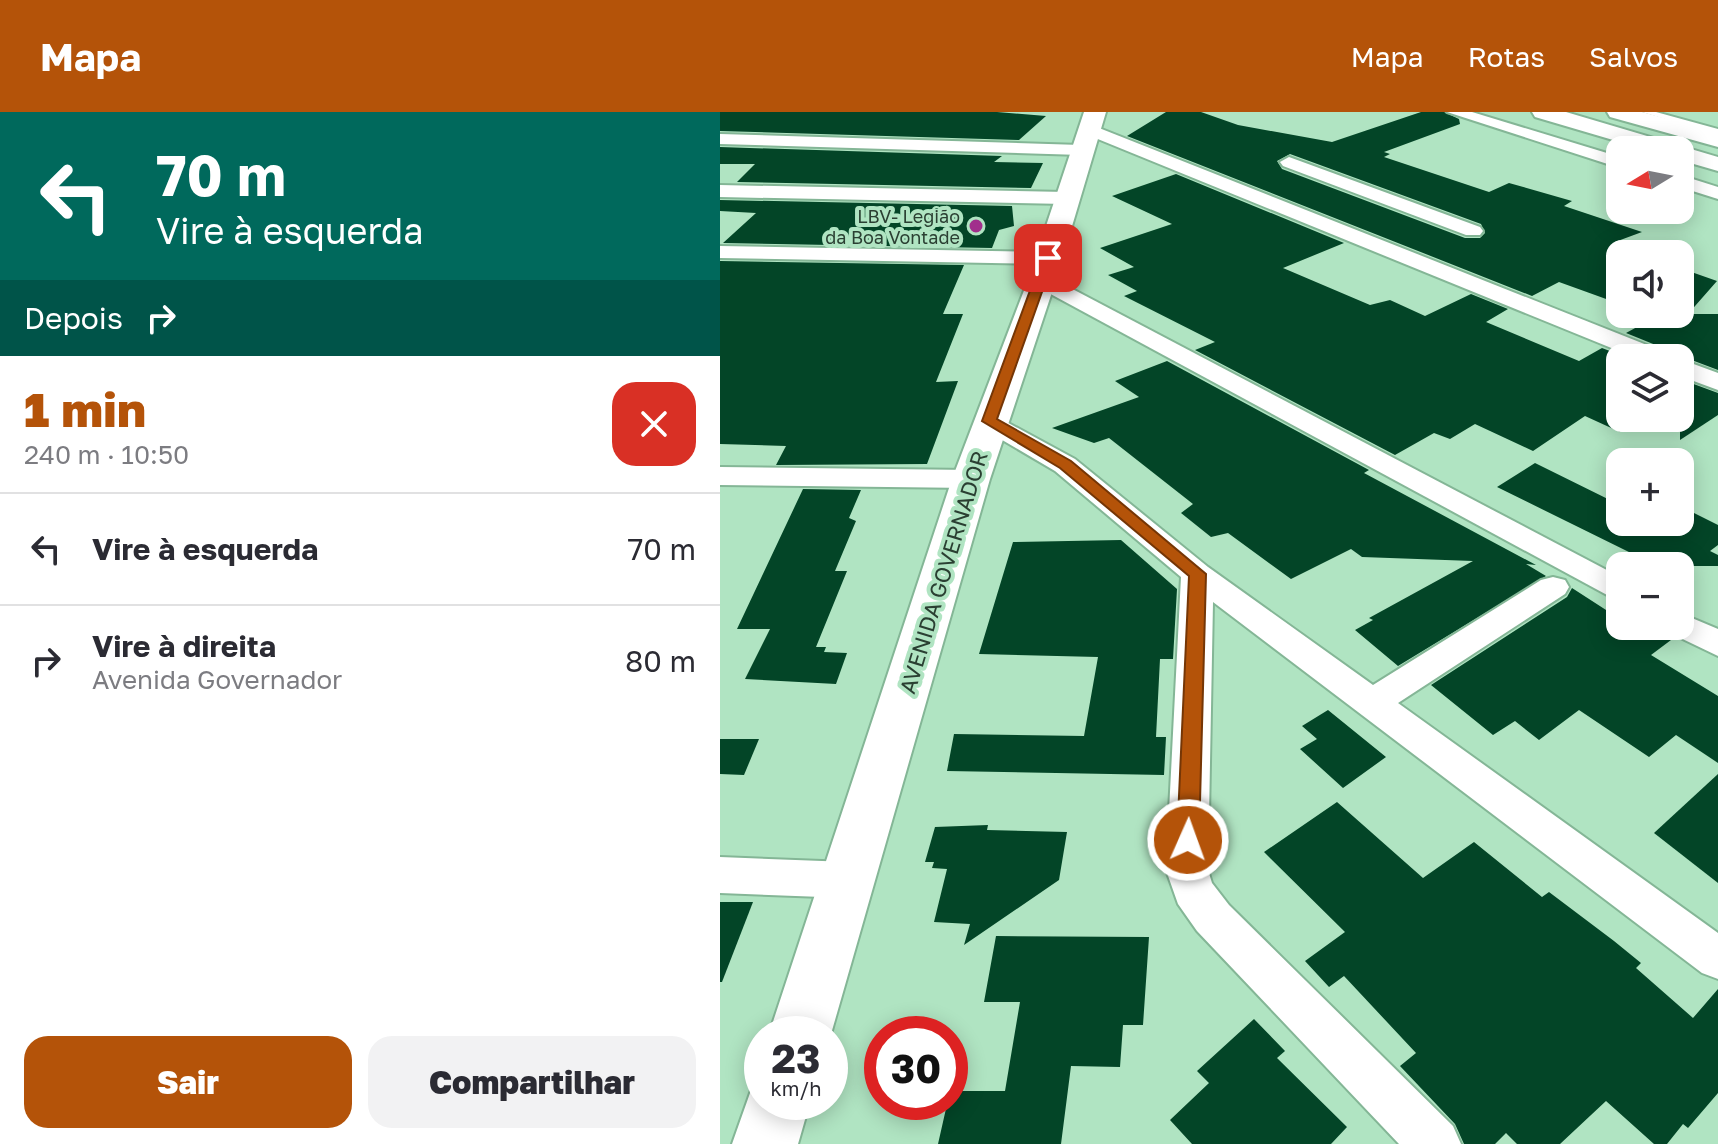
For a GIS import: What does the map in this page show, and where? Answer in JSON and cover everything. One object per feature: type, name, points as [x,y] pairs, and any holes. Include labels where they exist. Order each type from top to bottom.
[{"type":"main road","points":[[1543,112],[1624,136]]},
{"type":"main road","points":[[1618,112],[1718,140]]},
{"type":"main road","name":"AVENIDA GOVERNADOR","points":[[806,1016],[971,479],[1045,269],[1088,130]]},
{"type":"main road","points":[[1694,157],[1718,164]]},
{"type":"main road","points":[[765,1144],[772,1120]]},
{"type":"street","points":[[1455,112],[1606,159]]},
{"type":"street","points":[[720,139],[1088,130],[1623,344]]},
{"type":"street","points":[[1289,162],[1473,231]]},
{"type":"street","points":[[1269,201],[1331,178]]},
{"type":"street","points":[[1694,185],[1718,193]]},
{"type":"street","points":[[720,191],[1066,198]]},
{"type":"street","points":[[720,252],[1045,269],[1606,583]]},
{"type":"street","points":[[720,262],[1045,269]]},
{"type":"street","points":[[1694,373],[1718,382]]},
{"type":"street","points":[[990,421],[1065,465],[1197,574],[1718,959]]},
{"type":"street","points":[[720,476],[971,479]]},
{"type":"street","points":[[1197,574],[1187,870],[1193,891],[1213,918],[1435,1144]]},
{"type":"street","points":[[1372,703],[1553,587]]},
{"type":"street","points":[[1694,631],[1718,644]]},
{"type":"street","points":[[720,875],[849,880]]},
{"type":"lane","points":[[1646,112],[1718,132]]},
{"type":"building","points":[[720,112],[997,112],[1046,116],[1019,140],[720,131]]},
{"type":"building","points":[[1166,112],[1201,112],[1238,125],[1332,142],[1421,112],[1444,112],[1459,119],[1460,124],[1384,152],[1390,154],[1384,157],[1489,192],[1509,183],[1572,201],[1564,206],[1606,220],[1606,224],[1618,224],[1642,232],[1620,240],[1606,240],[1606,299],[1559,282],[1532,296],[1127,136]],"holes":[[[1290,154],[1481,224],[1485,233],[1480,238],[1465,238],[1282,169],[1277,161]]]},
{"type":"building","points":[[720,147],[1002,156],[994,162],[1043,163],[1031,188],[737,182],[755,164],[720,164]]},
{"type":"building","points":[[1176,174],[1344,243],[1283,268],[1370,305],[1390,300],[1425,316],[1471,294],[1508,309],[1486,322],[1579,361],[1602,348],[1606,350],[1606,426],[1585,416],[1533,451],[1475,424],[1450,439],[1434,433],[1395,455],[1195,350],[1215,342],[1124,296],[1137,291],[1108,275],[1134,267],[1100,248],[1172,224],[1112,196]]},
{"type":"building","points":[[720,200],[1012,206],[1014,226],[999,230],[992,248],[723,243],[756,213],[720,211]]},
{"type":"building","points":[[720,261],[964,265],[943,314],[963,314],[936,382],[958,381],[927,464],[776,465],[786,446],[720,444]]},
{"type":"building","points":[[1694,273],[1717,281],[1694,307]]},
{"type":"building","points":[[1694,314],[1718,314],[1718,370],[1694,361],[1694,344],[1653,344],[1626,333],[1635,328],[1694,328]]},
{"type":"building","points":[[1167,361],[1369,470],[1364,473],[1536,565],[1526,564],[1546,576],[1398,666],[1355,630],[1373,620],[1369,618],[1473,561],[1362,557],[1351,549],[1291,579],[1228,533],[1211,537],[1181,513],[1193,504],[1109,438],[1094,443],[1052,428],[1139,397],[1115,381]]},
{"type":"building","points":[[1694,384],[1718,393],[1718,415],[1694,431]]},
{"type":"building","points":[[1680,432],[1692,432],[1680,440]]},
{"type":"building","points":[[1535,463],[1606,498],[1606,536],[1694,536],[1694,513],[1718,525],[1718,545],[1710,551],[1718,555],[1718,566],[1694,566],[1694,552],[1629,552],[1497,487]]},
{"type":"building","points":[[803,489],[861,490],[849,518],[856,521],[835,571],[847,571],[816,647],[826,647],[824,652],[847,653],[836,684],[745,679],[770,629],[737,629]]},
{"type":"building","points":[[1121,540],[1177,589],[1173,659],[1160,659],[1156,737],[1166,737],[1164,775],[947,771],[954,734],[1084,736],[1098,657],[979,654],[1013,542]]},
{"type":"building","points":[[1572,588],[1606,610],[1606,640],[1671,640],[1651,655],[1718,696],[1718,763],[1676,735],[1649,757],[1579,710],[1539,740],[1515,721],[1493,735],[1431,685],[1567,597]]},
{"type":"building","points":[[1328,710],[1386,757],[1343,788],[1300,749],[1317,739],[1302,726]]},
{"type":"building","points":[[720,739],[759,739],[744,775],[720,774]]},
{"type":"building","points":[[1718,774],[1718,883],[1654,833]]},
{"type":"building","points":[[1337,802],[1423,878],[1474,842],[1542,897],[1549,892],[1614,941],[1641,963],[1636,968],[1693,1018],[1718,989],[1718,1093],[1688,1128],[1683,1124],[1667,1144],[1654,1144],[1606,1101],[1560,1144],[1517,1144],[1506,1133],[1495,1144],[1464,1144],[1455,1124],[1400,1066],[1416,1053],[1344,976],[1329,987],[1305,961],[1345,932],[1264,852]]},
{"type":"building","points":[[988,825],[987,830],[1067,832],[1059,880],[964,945],[970,924],[934,922],[947,869],[932,868],[934,862],[925,862],[935,827]]},
{"type":"building","points":[[720,902],[753,902],[722,982],[720,982]]},
{"type":"building","points":[[996,936],[1149,937],[1143,1025],[1123,1025],[1120,1067],[1071,1066],[1061,1144],[938,1144],[943,1120],[968,1120],[968,1091],[1005,1091],[1020,1002],[984,1002]]},
{"type":"building","points":[[1254,1019],[1285,1051],[1277,1058],[1347,1127],[1331,1144],[1192,1144],[1170,1120],[1209,1083],[1197,1071]]},
{"type":"place","name":"LBV- Legião da Boa Vontade","points":[[976,226]]},
{"type":"route","points":[[1048,258],[990,421],[1065,465],[1103,493],[1197,574],[1188,840]]}]
